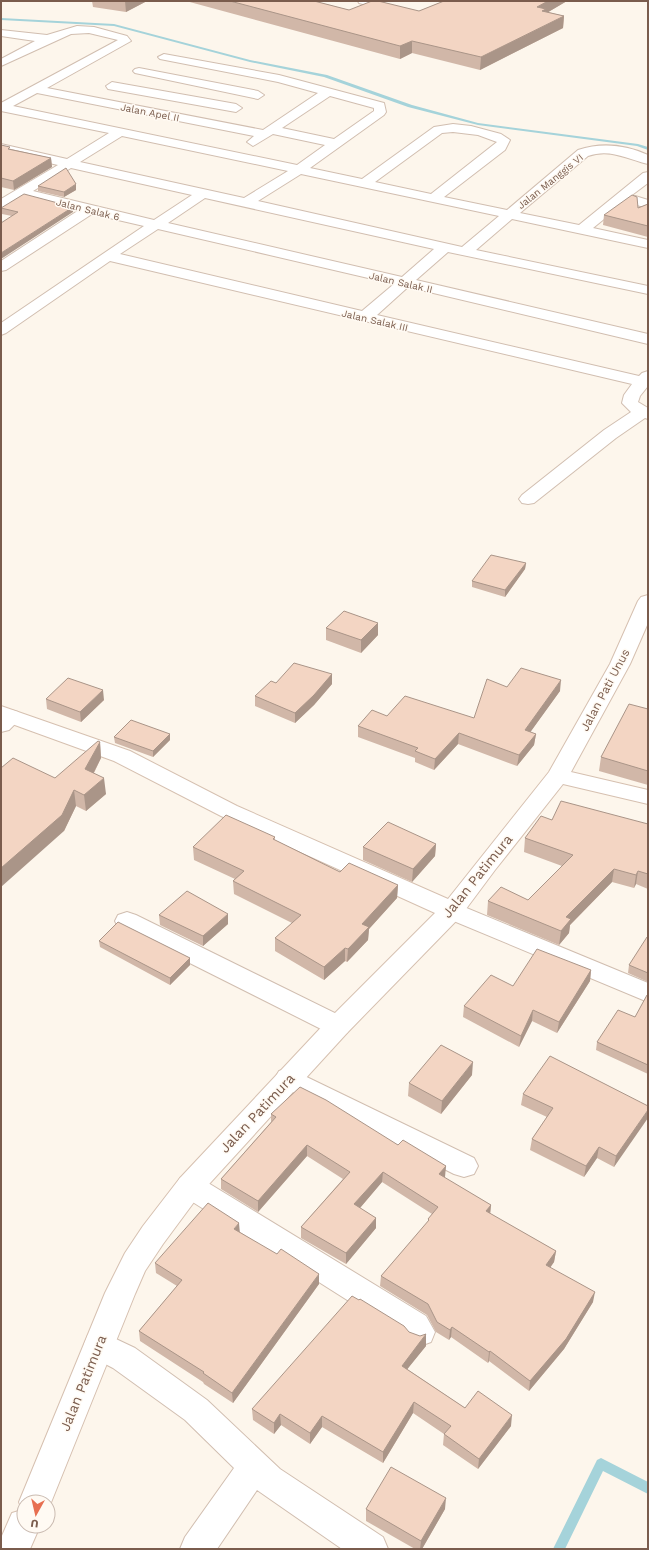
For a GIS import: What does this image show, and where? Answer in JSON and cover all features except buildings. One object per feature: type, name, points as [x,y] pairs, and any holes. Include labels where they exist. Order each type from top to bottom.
[{"type":"street","points":[[363,1],[409,12]]},
{"type":"street","points":[[1,63],[48,39],[72,30],[83,29],[123,38],[125,40],[1,107]]},
{"type":"street","points":[[1,33],[48,39]]},
{"type":"street","points":[[87,100],[164,57],[176,48]]},
{"type":"street","points":[[164,57],[279,79],[377,104],[381,109],[380,112],[297,171],[246,203]]},
{"type":"street","points":[[139,71],[258,95]]},
{"type":"street","points":[[213,124],[258,95],[279,79]]},
{"type":"street","points":[[112,86],[236,108]]},
{"type":"street","name":"Jalan Apel II","points":[[35,89],[213,124],[335,144]]},
{"type":"street","points":[[232,155],[328,92]]},
{"type":"street","points":[[1,107],[232,155],[297,171],[510,213],[648,244]]},
{"type":"street","points":[[364,184],[438,130],[445,127],[453,127],[504,140],[500,147],[434,198]]},
{"type":"street","points":[[1,205],[120,132]]},
{"type":"street","points":[[1,148],[444,248],[648,290]]},
{"type":"street","name":"Jalan Manggis VI","points":[[465,252],[583,153],[590,150],[613,150],[648,160]]},
{"type":"street","points":[[582,230],[648,176]]},
{"type":"street","name":"Jalan Salak 6","points":[[22,193],[155,225]]},
{"type":"street","points":[[2,328],[202,194]]},
{"type":"street","points":[[622,197],[648,204]]},
{"type":"street","points":[[1,267],[90,209]]},
{"type":"street","name":"Jalan Salak II","points":[[155,225],[648,339]]},
{"type":"street","points":[[365,318],[444,248]]},
{"type":"street","name":"Jalan Salak III","points":[[108,256],[365,318],[645,379]]},
{"type":"street","points":[[645,379],[630,400],[631,406],[645,413]]},
{"type":"street","points":[[528,499],[610,434],[645,413]]},
{"type":"street","name":"Jalan Pati Unus","points":[[558,776],[620,664],[648,602]]},
{"type":"street","points":[[4,718],[122,756],[220,807],[452,911],[648,993]]},
{"type":"street","points":[[558,776],[648,797]]},
{"type":"street","name":"Jalan Patimura","points":[[38,1494],[120,1293],[135,1262],[153,1234],[190,1186],[288,1078],[452,911],[487,864],[558,776]]},
{"type":"street","points":[[128,921],[338,1026]]},
{"type":"street","points":[[288,1078],[464,1166]]},
{"type":"street","points":[[190,1186],[416,1326],[420,1332]]},
{"type":"street","points":[[99,1345],[124,1358],[196,1410],[269,1480],[371,1549]]},
{"type":"street","points":[[197,1549],[254,1466]]},
{"type":"street","points":[[13,1549],[20,1534]]},
{"type":"waterway","points":[[1,19],[114,25],[250,61],[325,76],[410,106],[478,124],[638,145],[648,149]]},
{"type":"waterway","points":[[559,1549],[601,1464],[648,1488]]}]
